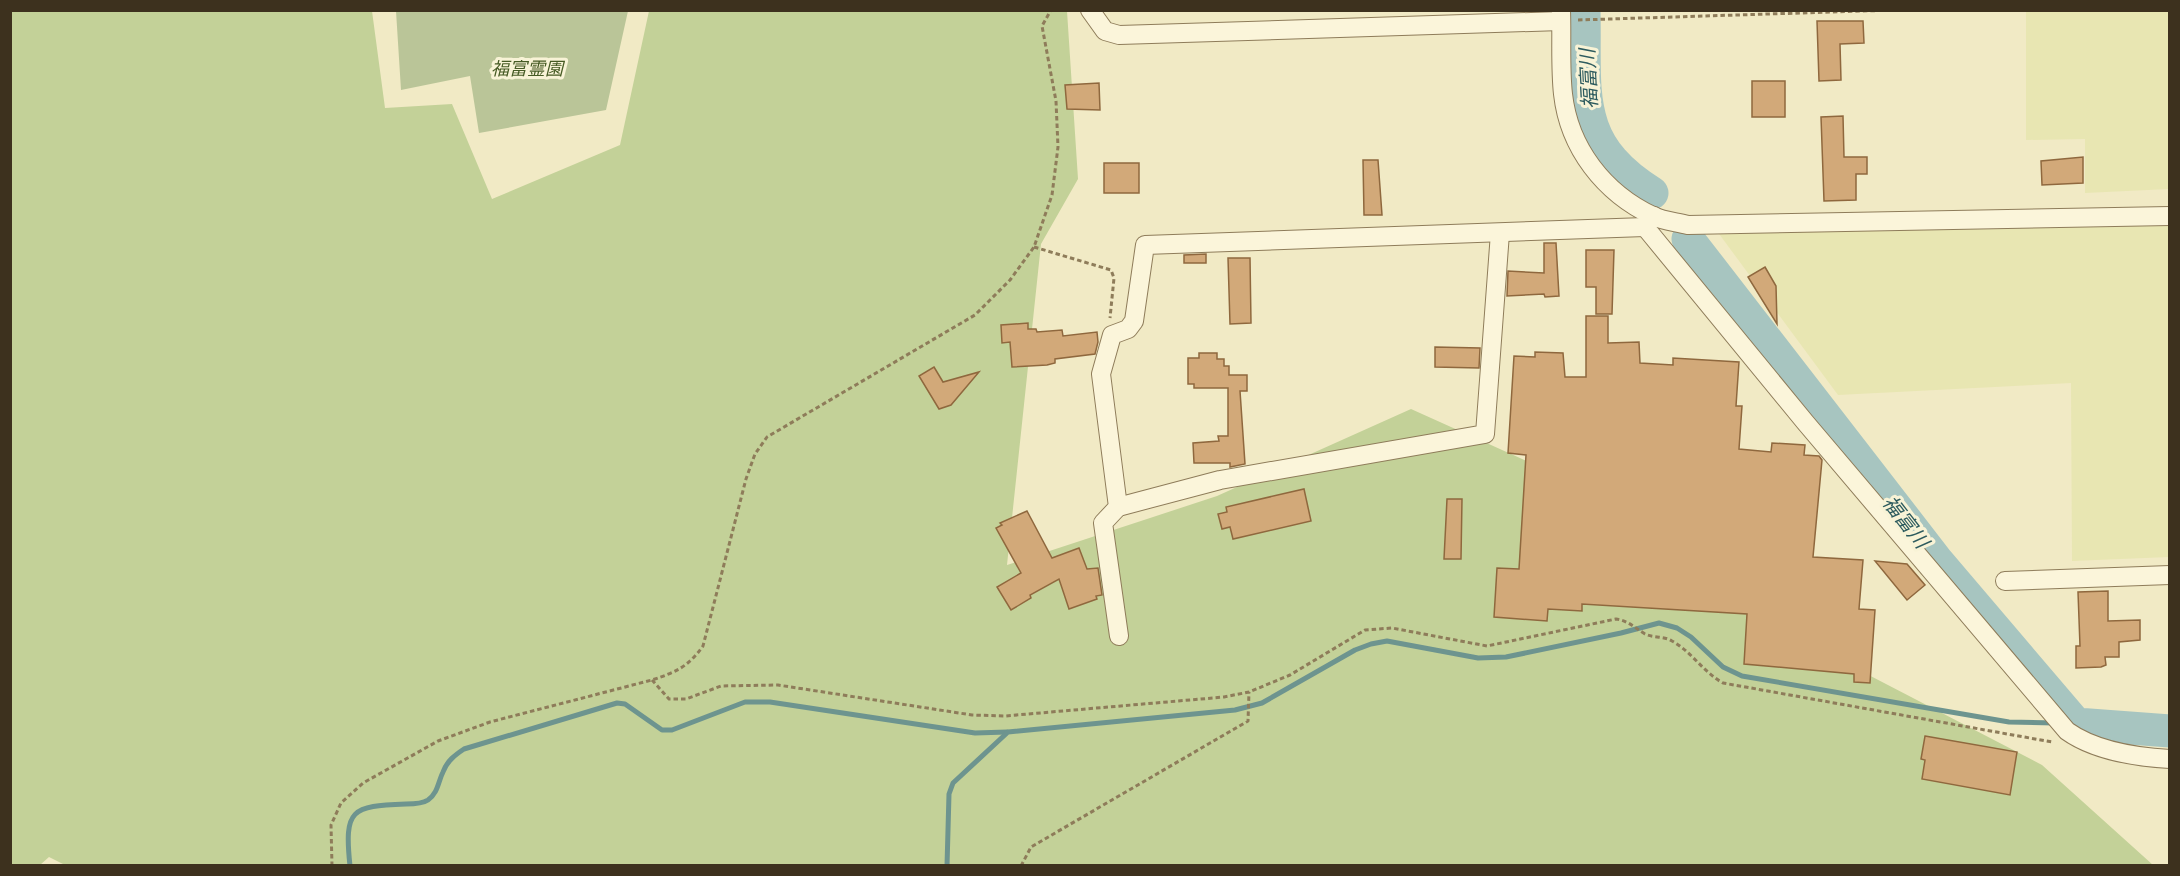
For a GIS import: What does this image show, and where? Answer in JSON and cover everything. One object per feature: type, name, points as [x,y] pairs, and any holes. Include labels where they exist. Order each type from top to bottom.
[{"type":"street","points":[[1090,10],[1106,31],[1119,35],[1566,17],[1563,95],[1572,130],[1585,159],[1615,193],[1649,222],[1805,422],[2053,715],[2073,735],[2110,751],[2169,759]]},
{"type":"street","points":[[1118,507],[1101,374],[1112,335],[1128,329],[1134,321],[1145,245],[1500,233],[1649,222],[1688,225],[2169,216]]},
{"type":"street","points":[[1119,636],[1103,523],[1118,507],[1220,480],[1485,435],[1500,233]]},
{"type":"street","points":[[2005,580],[2169,575]]},
{"type":"path","points":[[332,866],[330,825],[341,803],[363,783],[438,741],[490,722],[652,680],[692,662],[703,646],[746,479],[755,454],[767,437],[975,315],[1010,280],[1034,247],[1052,195],[1059,147],[1056,101],[1042,26],[1051,10]]},
{"type":"path","points":[[1566,17],[1597,19],[1894,10]]},
{"type":"path","points":[[1034,247],[1111,270],[1114,278],[1109,316],[1112,335]]},
{"type":"path","points":[[652,680],[669,699],[686,699],[720,686],[778,685],[972,715],[1005,716],[1249,693],[1290,675],[1365,630],[1392,628],[1487,646],[1616,619],[1625,620],[1647,635],[1670,640],[1688,652],[1711,677],[1723,683],[2058,743],[2073,735]]},
{"type":"path","points":[[1021,866],[1031,847],[1248,721],[1249,693]]},
{"type":"shaded area","points":[[2026,11],[2169,11],[2169,189],[2085,193],[2085,139],[2026,140]]},
{"type":"shaded area","points":[[2169,215],[2169,557],[2072,561],[2071,383],[1838,395],[1711,223]]},
{"type":"green space","points":[[10,11],[372,11],[385,108],[452,104],[492,199],[620,145],[649,11],[1067,11],[1078,179],[1041,244],[1007,565],[1217,496],[1411,409],[1593,491],[1832,656],[2042,765],[2153,865],[67,866],[49,857],[40,865],[11,865]]},
{"type":"green space","name":"福富霊園","points":[[396,11],[628,11],[606,110],[479,133],[470,76],[401,90]]},
{"type":"building","points":[[1817,21],[1863,21],[1864,43],[1840,44],[1841,80],[1819,81]]},
{"type":"building","points":[[1752,81],[1785,81],[1785,117],[1752,117]]},
{"type":"building","points":[[1099,83],[1100,110],[1067,109],[1065,85]]},
{"type":"building","points":[[1843,116],[1844,157],[1867,157],[1867,174],[1856,174],[1856,200],[1824,201],[1821,117]]},
{"type":"building","points":[[2083,157],[2083,183],[2042,185],[2041,161]]},
{"type":"building","points":[[1363,160],[1378,160],[1382,215],[1364,215]]},
{"type":"building","points":[[1104,163],[1139,163],[1139,193],[1104,193]]},
{"type":"building","points":[[1544,243],[1556,243],[1559,296],[1545,297],[1544,294],[1507,296],[1508,271],[1544,273]]},
{"type":"building","points":[[1586,250],[1614,250],[1612,314],[1596,314],[1596,287],[1586,287]]},
{"type":"building","points":[[1206,254],[1206,263],[1184,263],[1184,255]]},
{"type":"building","points":[[1228,258],[1250,258],[1251,323],[1230,324]]},
{"type":"building","points":[[1765,267],[1776,286],[1777,324],[1748,277]]},
{"type":"building","points":[[1586,316],[1608,316],[1608,343],[1639,342],[1640,363],[1673,365],[1673,358],[1739,362],[1736,406],[1742,406],[1739,449],[1771,452],[1772,443],[1805,445],[1804,455],[1819,456],[1822,460],[1813,557],[1863,560],[1859,609],[1875,610],[1870,683],[1854,682],[1854,674],[1744,664],[1747,614],[1582,604],[1582,611],[1548,609],[1547,621],[1494,617],[1497,568],[1519,569],[1526,455],[1508,453],[1514,356],[1535,357],[1535,352],[1563,353],[1565,377],[1586,377]]},
{"type":"building","points":[[1028,323],[1028,329],[1036,329],[1037,332],[1062,330],[1063,336],[1097,332],[1098,342],[1095,354],[1055,359],[1055,363],[1047,365],[1012,367],[1010,342],[1002,343],[1001,325]]},
{"type":"building","points":[[1435,347],[1480,348],[1479,368],[1435,367]]},
{"type":"building","points":[[1199,353],[1217,353],[1217,359],[1224,359],[1224,366],[1229,366],[1229,375],[1247,375],[1247,391],[1240,391],[1245,464],[1230,467],[1230,463],[1194,463],[1193,443],[1219,441],[1218,436],[1228,436],[1228,388],[1194,388],[1194,384],[1188,384],[1188,358],[1199,358]]},
{"type":"building","points":[[934,367],[943,382],[979,372],[951,405],[939,409],[919,376]]},
{"type":"building","points":[[1304,489],[1311,521],[1233,539],[1230,527],[1222,529],[1218,514],[1227,512],[1226,507]]},
{"type":"building","points":[[1447,499],[1462,499],[1461,559],[1444,559]]},
{"type":"building","points":[[1027,511],[1052,558],[1079,548],[1087,569],[1098,568],[1102,595],[1069,609],[1059,579],[1030,595],[1031,598],[1011,610],[997,587],[1021,573],[996,528],[1002,525],[1000,523]]},
{"type":"building","points":[[1875,561],[1907,564],[1925,585],[1907,600]]},
{"type":"building","points":[[2108,591],[2108,621],[2140,620],[2140,640],[2119,642],[2119,657],[2105,657],[2106,665],[2076,668],[2076,646],[2080,646],[2078,592]]},
{"type":"building","points":[[1925,736],[2017,752],[2010,795],[1922,779],[1925,760],[1921,759]]},
{"type":"waterway","name":"福富川","points":[[1584,10],[1585,91],[1596,135],[1608,155],[1626,174],[1652,193]]},
{"type":"waterway","name":"福富川","points":[[1688,239],[1938,562],[2076,724],[2170,731]]},
{"type":"waterway","points":[[947,866],[949,794],[953,783],[1008,732],[1235,710],[1262,703],[1355,650],[1387,641],[1478,658],[1506,657],[1659,623],[1677,628],[1691,637],[1723,667],[1742,676],[2009,722],[2055,723]]},
{"type":"waterway","points":[[350,866],[348,833],[355,814],[363,809],[417,804],[426,801],[436,791],[447,765],[464,749],[617,703],[625,704],[662,730],[672,730],[745,702],[770,702],[975,733],[1007,732]]}]
